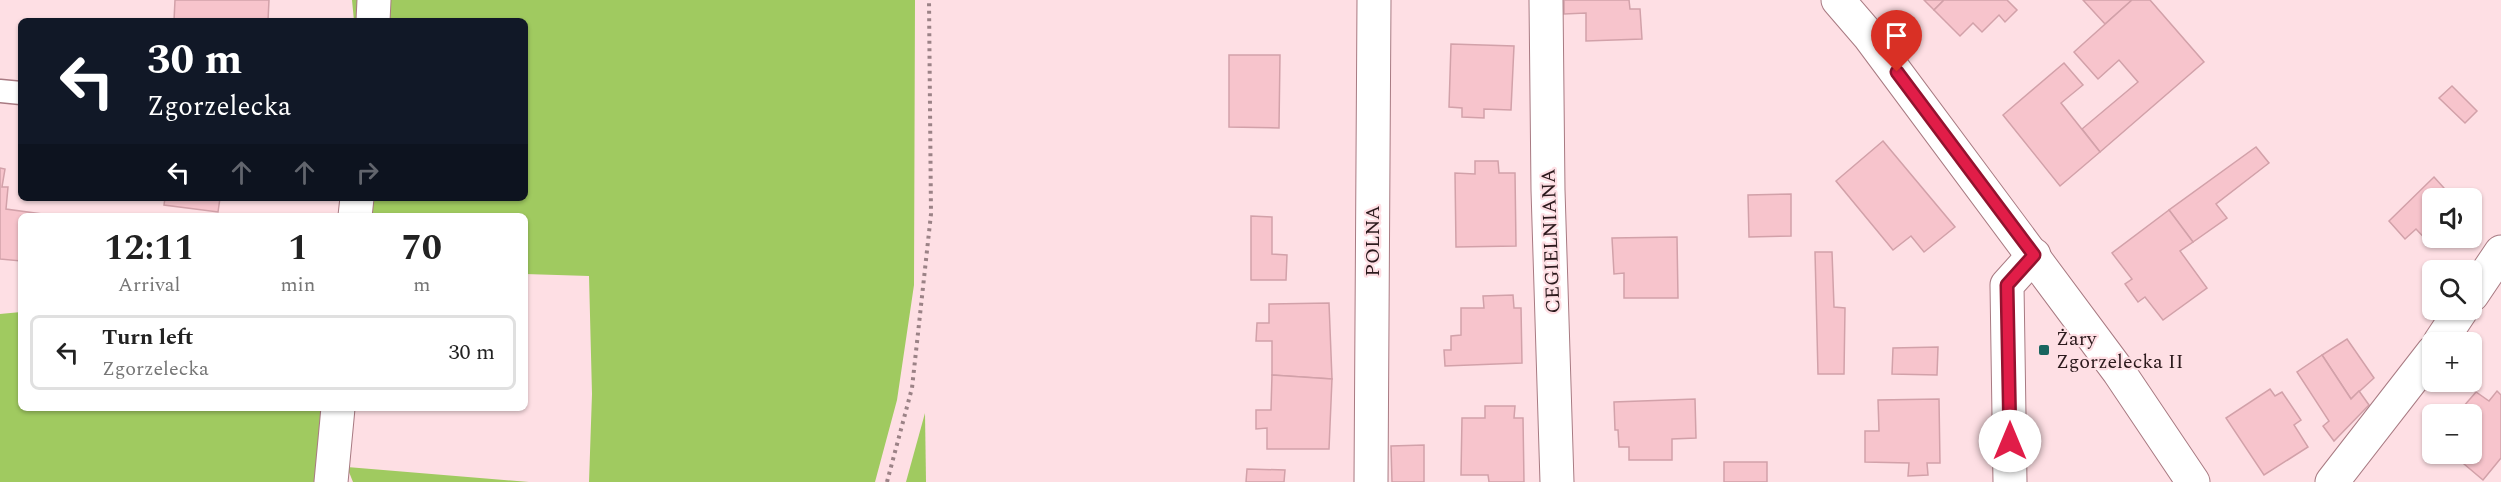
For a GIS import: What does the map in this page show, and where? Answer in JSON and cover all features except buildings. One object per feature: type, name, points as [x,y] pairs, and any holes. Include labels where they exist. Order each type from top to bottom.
[{"type":"street","points":[[373,18],[374,0]]},
{"type":"street","name":"POLNA","points":[[1371,482],[1374,0]]},
{"type":"street","name":"CEGIELNIANA","points":[[1546,0],[1548,189],[1557,482]]},
{"type":"street","points":[[1838,0],[1869,36],[2034,255],[2120,372],[2193,482]]},
{"type":"street","points":[[2482,280],[2501,252]]},
{"type":"street","points":[[2010,482],[2007,285],[2034,255]]},
{"type":"street","points":[[2332,482],[2422,366]]},
{"type":"street","points":[[331,482],[338,411]]},
{"type":"lane","points":[[0,91],[18,93]]},
{"type":"path","points":[[887,482],[912,388],[932,214],[929,0]]},
{"type":"green space","points":[[352,0],[915,0],[914,285],[897,400],[875,482],[589,482],[592,394],[589,276],[528,274],[528,213],[370,213],[372,201],[528,201],[528,18],[354,18]]},
{"type":"green space","points":[[18,312],[18,411],[326,411],[316,482],[0,482],[0,314]]},
{"type":"green space","points":[[925,413],[926,482],[906,482]]},
{"type":"green space","points":[[347,467],[529,482],[353,482]]},
{"type":"place","name":"Żary Zgorzelecka II","points":[[2044,350]]},
{"type":"route","points":[[1897,72],[2034,255],[2007,285],[2010,441]]}]
